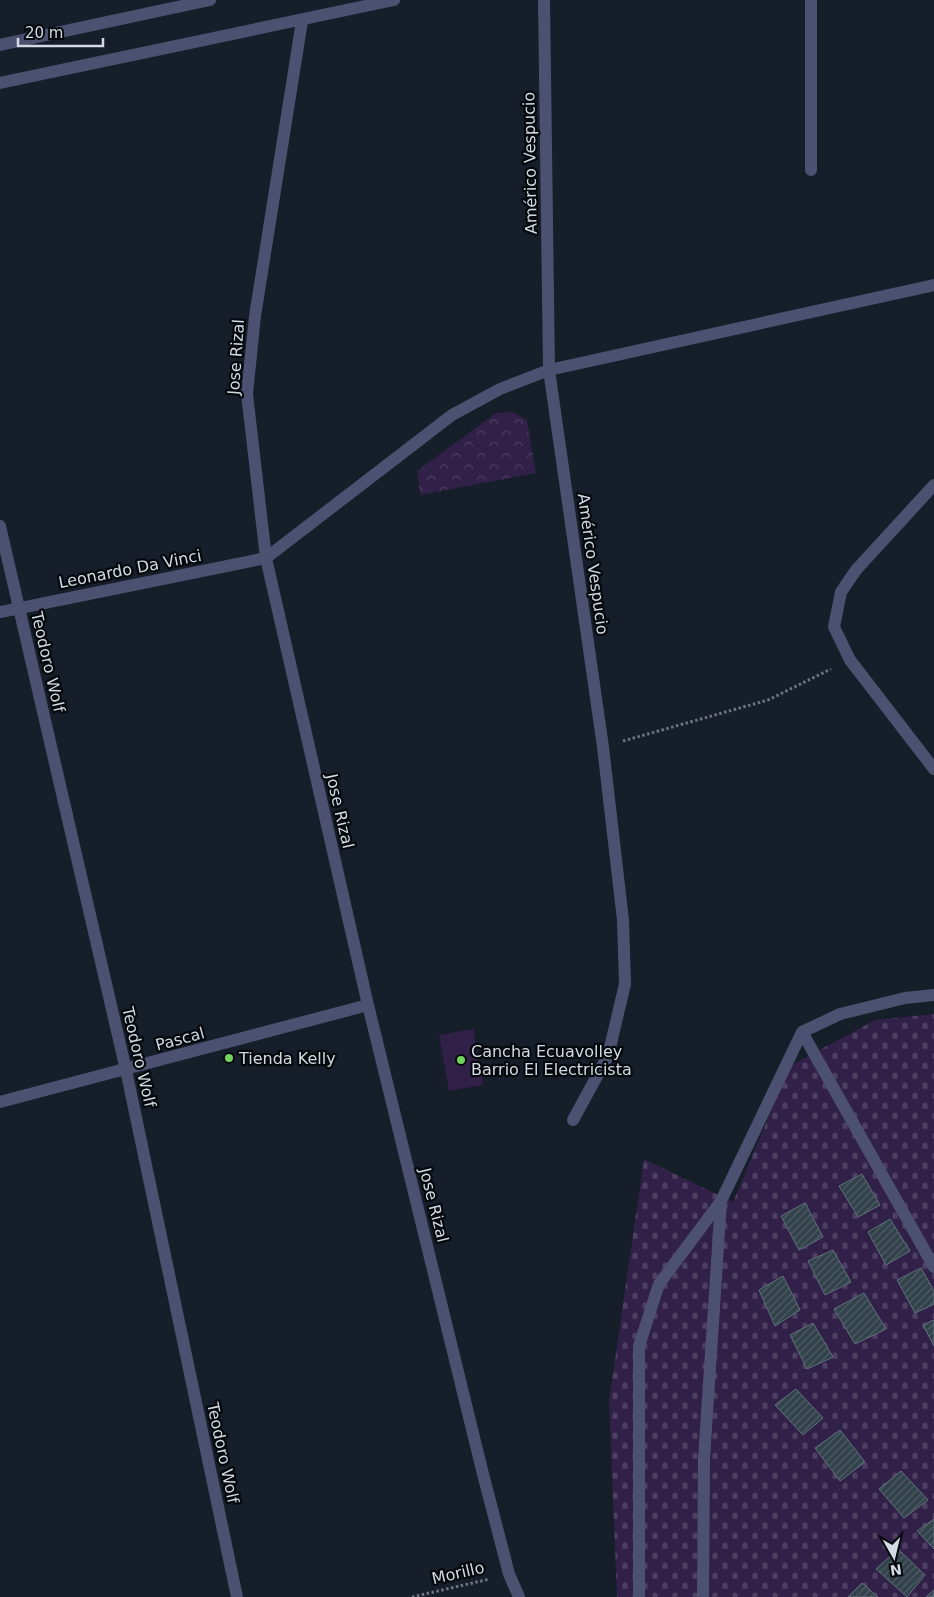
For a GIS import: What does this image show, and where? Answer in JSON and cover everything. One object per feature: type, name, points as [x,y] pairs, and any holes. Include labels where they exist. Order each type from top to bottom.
[{"type":"street","points":[[0,45],[210,0]]},
{"type":"street","points":[[0,83],[394,0]]},
{"type":"street","name":"Américo Vespucio","points":[[544,0],[549,370],[603,747],[623,920],[625,984],[608,1056],[573,1120]]},
{"type":"street","points":[[811,0],[812,170]]},
{"type":"street","name":"Jose Rizal","points":[[302,20],[255,316],[247,394],[266,558],[368,1005],[509,1574],[519,1597]]},
{"type":"street","points":[[266,558],[452,415],[500,390],[549,370],[934,285]]},
{"type":"street","points":[[934,485],[856,570],[841,592],[834,627],[850,660],[934,769]]},
{"type":"street","name":"Teodoro Wolf","points":[[0,526],[126,1070],[237,1597]]},
{"type":"street","name":"Leonardo Da Vinci","points":[[0,612],[266,558]]},
{"type":"street","points":[[639,1597],[639,1346],[659,1284],[721,1201],[802,1032],[840,1014],[905,998],[934,995]]},
{"type":"street","name":"Pascal","points":[[0,1102],[368,1005]]},
{"type":"street","points":[[802,1032],[934,1267]]},
{"type":"street","points":[[704,1597],[704,1459],[721,1201]]},
{"type":"path","points":[[603,747],[768,700],[850,660]]},
{"type":"path","name":"Morillo","points":[[412,1597],[509,1574]]},
{"type":"green space","points":[[512,412],[527,420],[536,473],[420,495],[417,471],[496,413]]},
{"type":"green space","points":[[934,1014],[934,1597],[617,1597],[609,1401],[644,1159],[733,1202],[790,1066],[875,1020]]},
{"type":"green space","name":"Cancha Ecuavolley Barrio El Electricista","points":[[473,1029],[483,1085],[449,1091],[439,1035]]},
{"type":"building","points":[[862,1174],[880,1205],[858,1217],[839,1186]]},
{"type":"building","points":[[805,1203],[823,1237],[799,1250],[781,1216]]},
{"type":"building","points":[[890,1219],[910,1251],[886,1265],[868,1232]]},
{"type":"building","points":[[833,1250],[851,1282],[825,1295],[808,1261]]},
{"type":"building","points":[[921,1268],[934,1291],[934,1304],[915,1313],[897,1280]]},
{"type":"building","points":[[783,1276],[800,1310],[775,1326],[759,1290]]},
{"type":"building","points":[[864,1293],[886,1329],[855,1344],[834,1309]]},
{"type":"building","points":[[934,1320],[934,1346],[923,1325]]},
{"type":"building","points":[[813,1323],[833,1357],[807,1369],[790,1335]]},
{"type":"building","points":[[796,1389],[823,1418],[803,1435],[775,1405]]},
{"type":"building","points":[[840,1430],[865,1462],[840,1481],[815,1448]]},
{"type":"building","points":[[901,1471],[928,1500],[904,1518],[879,1489]]},
{"type":"building","points":[[934,1519],[934,1549],[917,1531]]},
{"type":"building","points":[[898,1549],[925,1575],[907,1597],[876,1569]]},
{"type":"building","points":[[862,1583],[878,1597],[848,1597]]},
{"type":"building","points":[[934,1590],[934,1597],[926,1597]]},
{"type":"place","name":"Tienda Kelly","points":[[229,1058]]},
{"type":"place","name":"Cancha Ecuavolley Barrio El Electricista","points":[[461,1060]]}]
